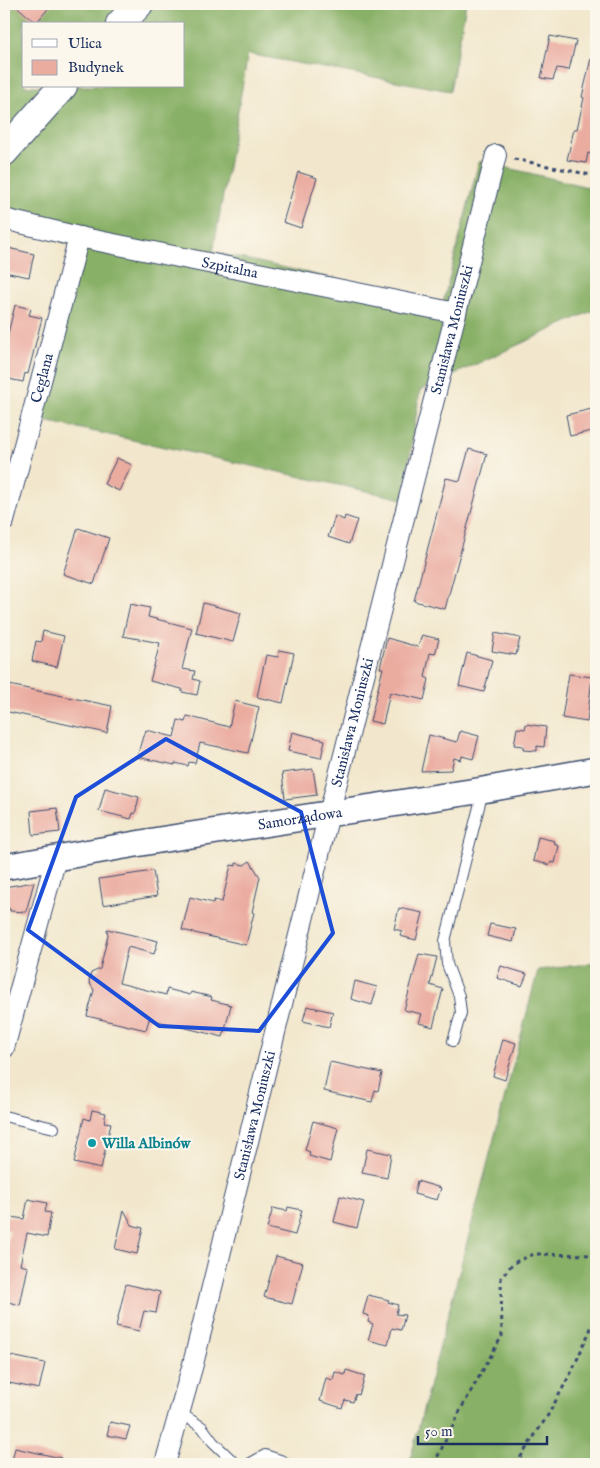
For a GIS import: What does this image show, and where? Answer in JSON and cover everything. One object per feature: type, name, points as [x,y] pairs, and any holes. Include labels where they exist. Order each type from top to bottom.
[{"type":"main road","points":[[122,22],[140,4]]},
{"type":"main road","points":[[4,152],[61,88]]},
{"type":"street","name":"Stanisława Moniuszki","points":[[165,1464],[180,1413],[496,155]]},
{"type":"street","name":"Szpitalna","points":[[4,219],[79,237],[456,312]]},
{"type":"street","name":"Ceglana","points":[[4,521],[79,237]]},
{"type":"street","name":"Samorządowa","points":[[4,867],[159,840],[483,790],[596,770]]},
{"type":"street","points":[[4,1048],[56,858]]},
{"type":"lane","points":[[453,1041],[461,1013],[459,996],[447,964],[445,941],[483,790]]},
{"type":"lane","points":[[4,1116],[54,1128]]},
{"type":"lane","points":[[180,1413],[202,1427],[213,1442],[236,1464]]},
{"type":"lane","points":[[249,1464],[265,1455],[283,1461],[285,1464]]},
{"type":"path","points":[[496,155],[596,176]]},
{"type":"path","points":[[434,1464],[461,1409],[502,1336],[501,1278],[513,1263],[534,1254],[596,1255]]},
{"type":"path","points":[[516,1464],[548,1415],[572,1371],[596,1318]]},
{"type":"highlighted area","points":[[166,739],[301,812],[333,933],[259,1031],[159,1026],[28,930],[76,797]]},
{"type":"green space","points":[[4,4],[466,4],[450,91],[248,54],[213,252],[443,303],[479,161],[596,189],[596,309],[420,390],[403,499],[36,419],[81,248],[4,223]]},
{"type":"green space","points":[[596,963],[596,1464],[409,1464],[538,970]]},
{"type":"building","points":[[14,4],[52,4],[35,22]]},
{"type":"building","points":[[550,36],[576,41],[569,70],[557,68],[553,80],[541,78]]},
{"type":"building","points":[[591,58],[596,59],[596,155],[588,153],[586,163],[567,160],[574,129],[577,129]]},
{"type":"building","points":[[298,172],[317,178],[301,228],[283,222]]},
{"type":"building","points":[[8,248],[34,254],[29,277],[4,272],[4,250],[7,251]]},
{"type":"building","points":[[15,305],[31,309],[29,315],[42,318],[28,374],[25,373],[23,382],[4,378],[4,350]]},
{"type":"building","points":[[596,408],[596,430],[570,436],[566,415]]},
{"type":"building","points":[[469,449],[487,454],[445,609],[414,601],[446,478],[460,481]]},
{"type":"building","points":[[117,458],[132,465],[119,491],[104,484]]},
{"type":"building","points":[[335,516],[344,520],[345,516],[357,520],[349,544],[328,537]]},
{"type":"building","points":[[78,528],[109,538],[94,584],[63,574]]},
{"type":"building","points":[[203,603],[241,613],[233,642],[196,633]]},
{"type":"building","points":[[130,604],[150,608],[148,617],[192,628],[182,669],[195,671],[193,679],[200,681],[197,695],[150,681],[160,643],[123,636]]},
{"type":"building","points":[[43,631],[64,636],[57,667],[32,661],[36,641],[41,642]]},
{"type":"building","points":[[495,633],[520,638],[516,655],[492,651]]},
{"type":"building","points":[[422,635],[439,639],[435,654],[430,653],[425,677],[429,679],[424,700],[390,692],[383,724],[370,721],[383,668],[380,668],[387,638],[418,647]]},
{"type":"building","points":[[279,650],[294,653],[283,703],[257,697],[266,655],[278,657]]},
{"type":"building","points":[[467,653],[492,660],[484,692],[459,686]]},
{"type":"building","points":[[569,674],[592,677],[587,722],[562,718]]},
{"type":"building","points":[[4,684],[112,706],[107,733],[4,711]]},
{"type":"building","points":[[235,701],[259,707],[248,753],[200,743],[195,763],[189,762],[188,766],[137,757],[146,730],[174,737],[178,720],[185,722],[187,716],[229,727]]},
{"type":"building","points":[[526,724],[546,727],[544,747],[537,746],[537,751],[523,750],[523,746],[514,745],[517,728],[525,729]]},
{"type":"building","points":[[460,731],[479,736],[473,759],[462,756],[461,760],[454,758],[451,770],[421,771],[429,735],[457,742]]},
{"type":"building","points":[[292,732],[325,740],[321,758],[288,751]]},
{"type":"building","points":[[313,769],[317,795],[285,799],[282,773]]},
{"type":"building","points":[[105,788],[139,797],[135,814],[133,813],[131,819],[99,811]]},
{"type":"building","points":[[57,808],[60,832],[33,835],[31,811]]},
{"type":"building","points":[[538,837],[555,841],[554,844],[559,846],[555,863],[551,862],[550,865],[533,861]]},
{"type":"building","points":[[250,861],[260,877],[246,945],[182,930],[190,897],[213,903],[214,900],[222,902],[231,865],[236,866],[236,863],[244,865]]},
{"type":"building","points":[[153,871],[157,896],[103,905],[99,879]]},
{"type":"building","points":[[34,882],[26,912],[10,911],[10,909],[4,907],[4,887]]},
{"type":"building","points":[[399,908],[423,913],[416,940],[400,936],[402,931],[394,929]]},
{"type":"building","points":[[490,924],[516,929],[513,942],[487,936]]},
{"type":"building","points":[[107,929],[158,941],[154,954],[128,947],[119,983],[166,995],[167,989],[190,995],[191,992],[212,997],[211,1000],[231,1005],[223,1037],[149,1019],[146,1030],[87,1016],[94,990],[89,982],[91,973],[100,969],[108,935]]},
{"type":"building","points":[[419,954],[437,957],[430,985],[443,989],[433,1027],[419,1023],[422,1014],[404,1010]]},
{"type":"building","points":[[501,966],[527,974],[522,986],[497,978]]},
{"type":"building","points":[[355,981],[377,987],[372,1005],[351,999]]},
{"type":"building","points":[[307,1006],[333,1012],[329,1027],[303,1021]]},
{"type":"building","points":[[503,1039],[516,1043],[505,1080],[493,1076]]},
{"type":"building","points":[[330,1062],[382,1073],[378,1091],[375,1090],[372,1102],[324,1091]]},
{"type":"building","name":"Willa Albinów","points":[[92,1110],[106,1113],[104,1122],[111,1123],[101,1169],[74,1163],[84,1118],[90,1120]]},
{"type":"building","points":[[313,1121],[338,1128],[330,1162],[309,1156],[310,1152],[305,1150]]},
{"type":"building","points":[[367,1149],[391,1154],[387,1178],[362,1173]]},
{"type":"building","points":[[417,1181],[441,1188],[437,1200],[414,1194]]},
{"type":"building","points":[[340,1196],[364,1202],[357,1228],[334,1222]]},
{"type":"building","points":[[28,1199],[47,1203],[45,1212],[51,1213],[47,1237],[27,1233],[20,1265],[28,1267],[20,1305],[4,1301],[4,1249],[6,1250],[10,1230],[4,1229],[4,1216],[24,1219]]},
{"type":"building","points":[[288,1207],[302,1210],[295,1235],[267,1228],[273,1208],[287,1211]]},
{"type":"building","points":[[124,1210],[132,1225],[143,1228],[137,1254],[115,1249]]},
{"type":"building","points":[[276,1256],[303,1263],[292,1304],[264,1297]]},
{"type":"building","points":[[126,1284],[160,1292],[156,1313],[144,1311],[139,1331],[116,1326]]},
{"type":"building","points":[[368,1295],[389,1300],[388,1302],[398,1305],[396,1314],[405,1315],[401,1330],[392,1328],[388,1345],[368,1340],[373,1324],[368,1322],[369,1316],[363,1314]]},
{"type":"building","points":[[6,1355],[45,1363],[39,1389],[4,1382]]},
{"type":"building","points":[[346,1370],[365,1376],[359,1395],[356,1394],[353,1402],[345,1400],[342,1408],[320,1401],[326,1378],[333,1380],[335,1372],[345,1375]]},
{"type":"building","points":[[110,1422],[130,1426],[126,1439],[107,1435]]},
{"type":"building","points":[[15,1448],[61,1458],[60,1464],[11,1464]]},
{"type":"place","name":"Willa Albinów","points":[[92,1143]]}]
